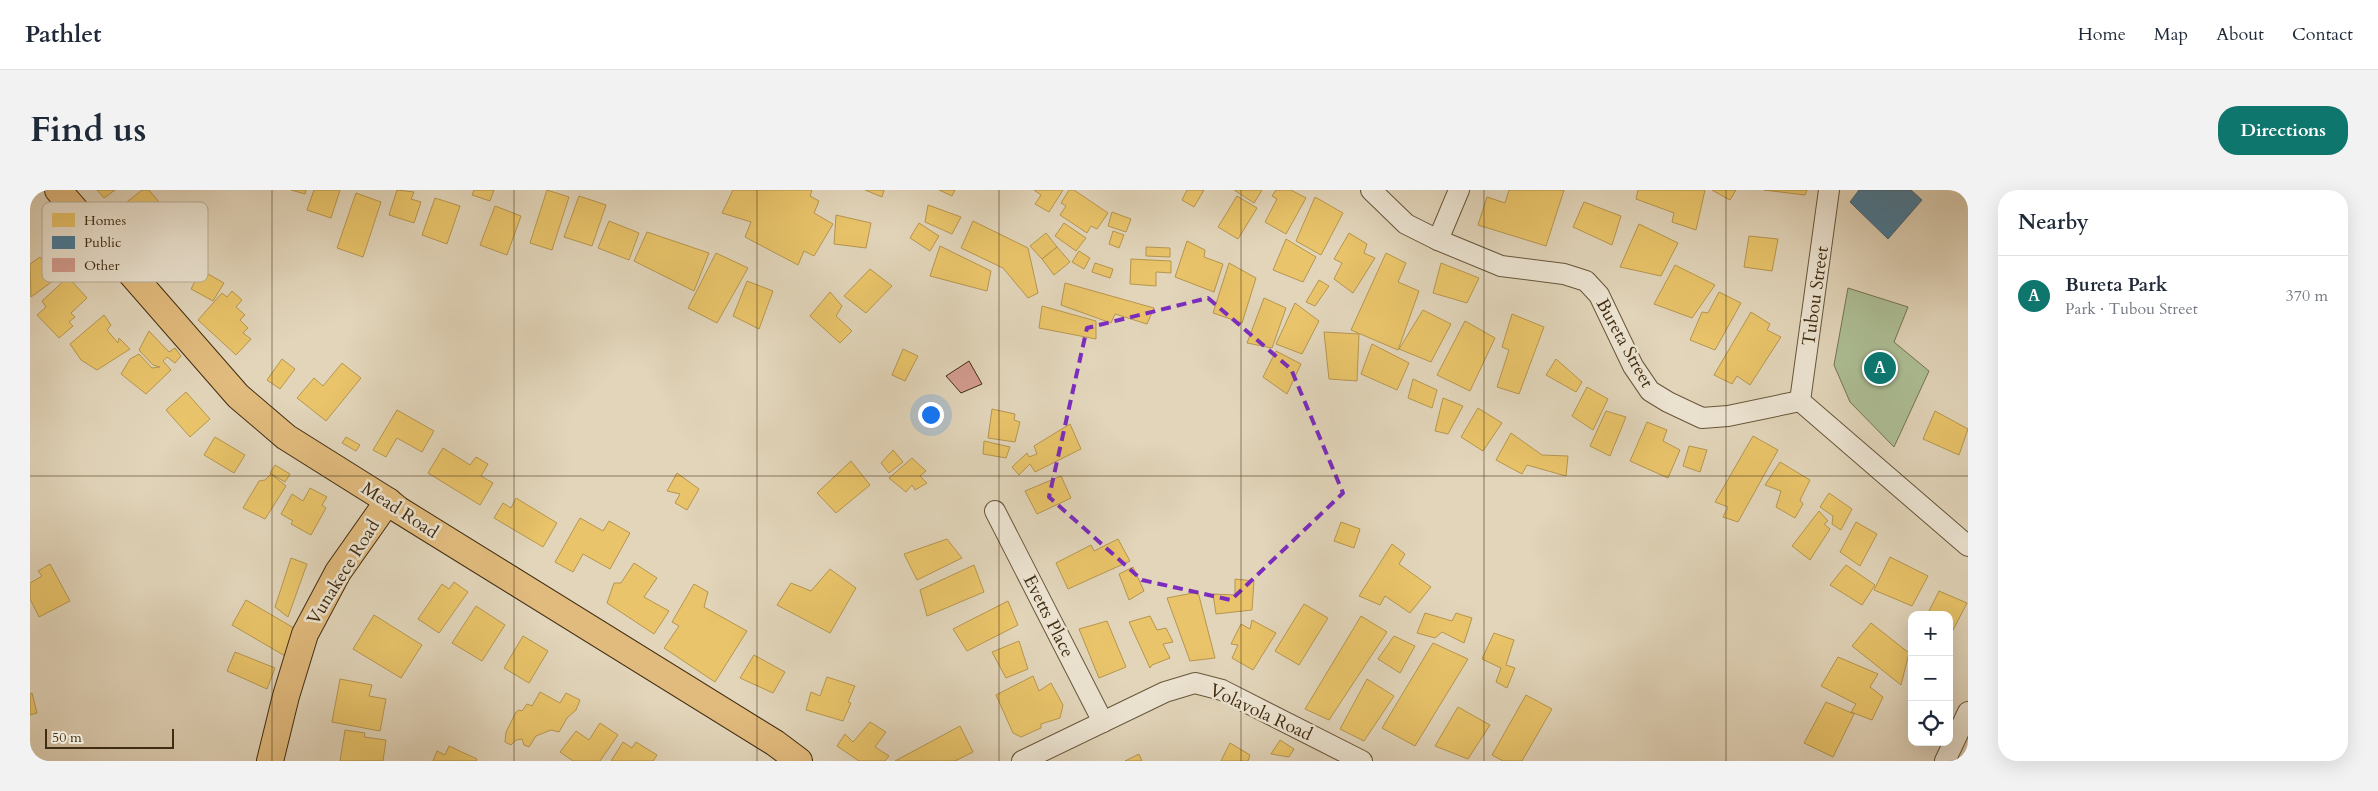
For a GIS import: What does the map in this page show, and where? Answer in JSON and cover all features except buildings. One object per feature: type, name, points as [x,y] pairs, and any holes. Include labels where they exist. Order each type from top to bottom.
[{"type":"main road","name":"Mead Road","points":[[58,190],[68,202]]},
{"type":"main road","name":"Mead Road","points":[[138,282],[238,396],[286,437],[388,501],[399,510],[775,743],[799,761]]},
{"type":"main road","name":"Vunakece Road","points":[[270,761],[286,696],[305,634],[338,572],[388,501]]},
{"type":"street","name":"Bureta Street","points":[[1370,190],[1406,224],[1438,240],[1501,266],[1564,274],[1586,281],[1599,295],[1634,366],[1650,391],[1668,402],[1702,418],[1728,416],[1800,401]]},
{"type":"street","points":[[1438,240],[1458,190]]},
{"type":"street","name":"Tubou Street","points":[[1800,401],[1829,190]]},
{"type":"street","points":[[1800,401],[1968,546]]},
{"type":"street","name":"Evetts Place","points":[[995,511],[1103,722]]},
{"type":"street","name":"Volavola Road","points":[[1022,761],[1165,692],[1195,682],[1222,690],[1362,761]]},
{"type":"street","points":[[1945,761],[1968,712]]},
{"type":"highlighted area","points":[[1208,298],[1291,369],[1343,493],[1231,600],[1142,580],[1049,497],[1087,328]]},
{"type":"green space","points":[[1848,288],[1908,307],[1894,342],[1929,371],[1894,447],[1850,402],[1834,365]]},
{"type":"place","name":"Bureta Park","points":[[1880,368]]}]
